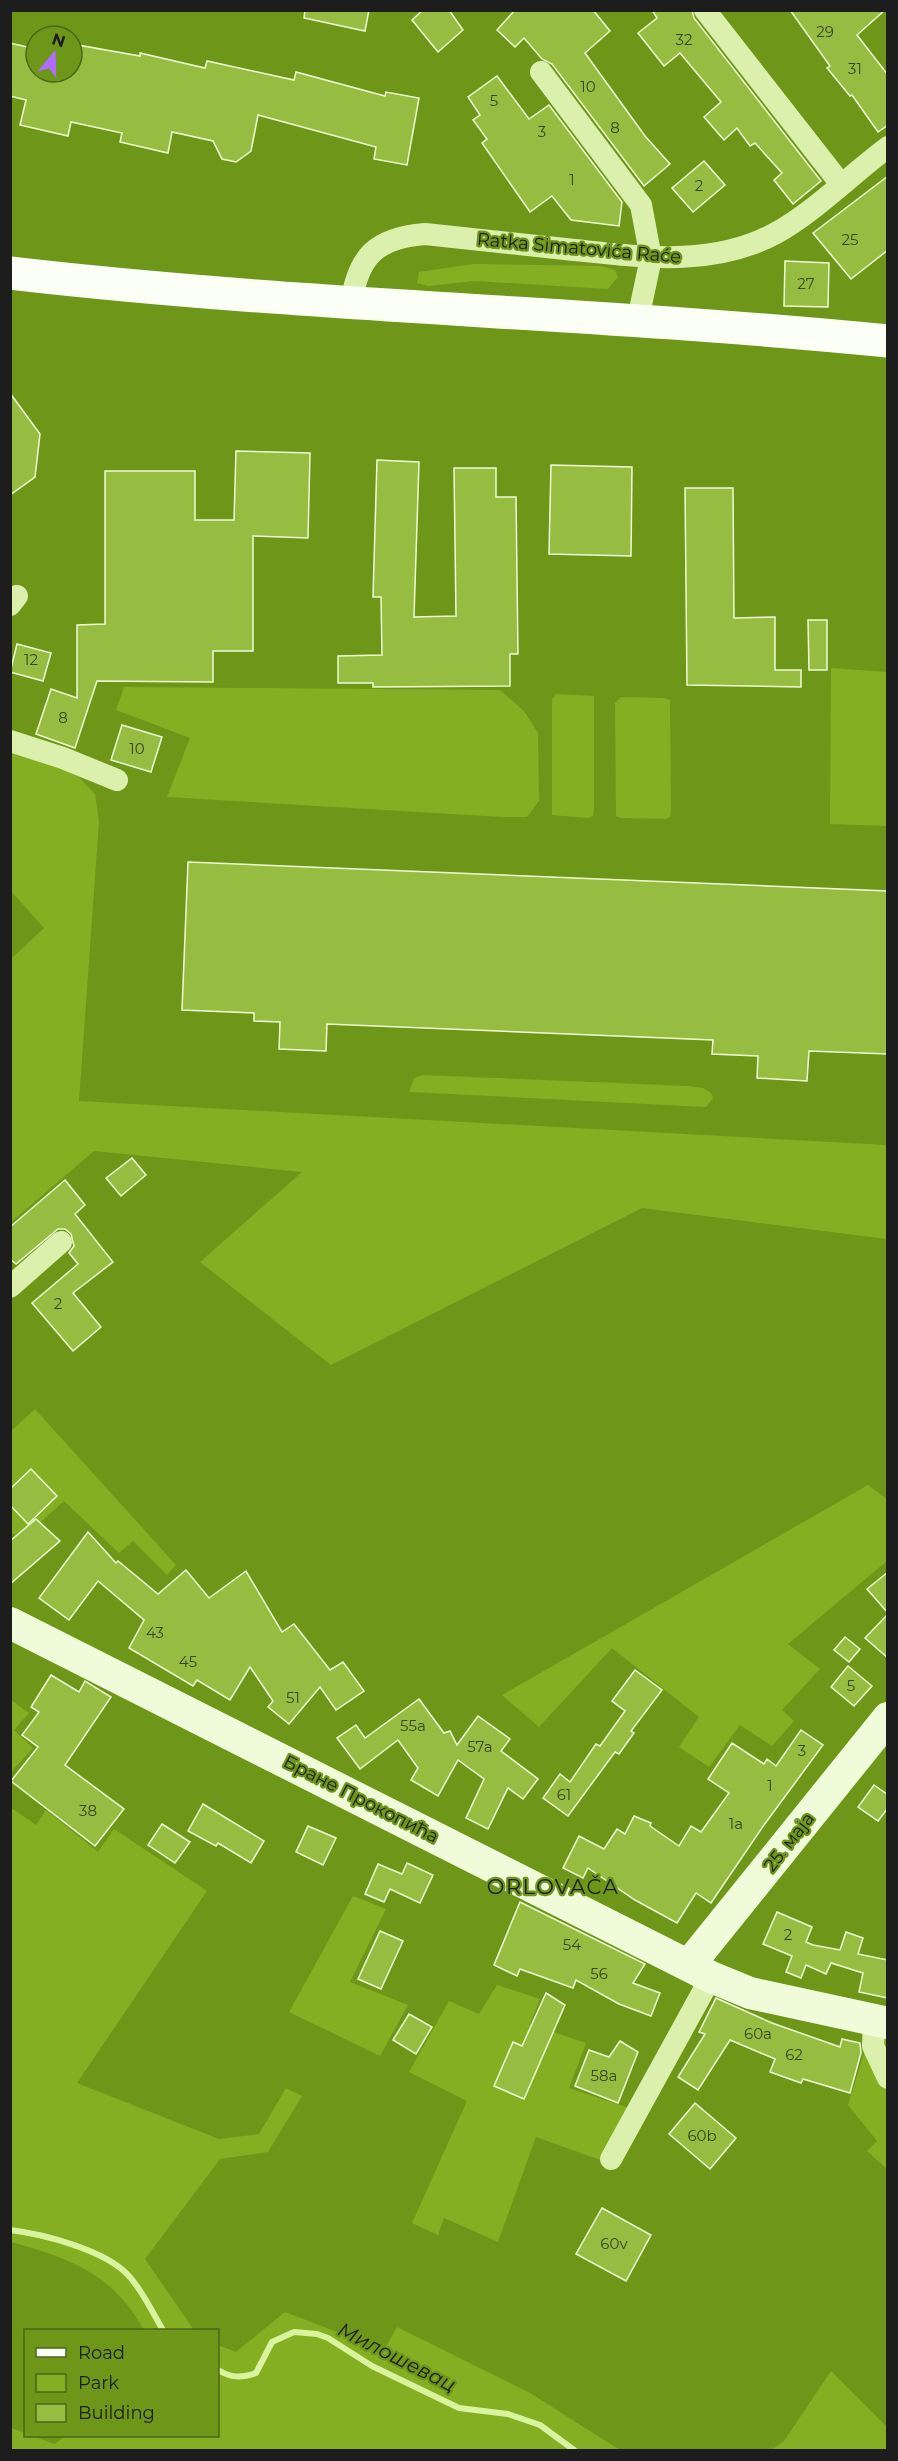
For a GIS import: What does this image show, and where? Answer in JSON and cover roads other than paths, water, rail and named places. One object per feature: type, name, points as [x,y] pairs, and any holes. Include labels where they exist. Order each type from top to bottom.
[{"type":"main road","points":[[10,273],[192,292],[351,304],[638,319],[888,340]]},
{"type":"street","points":[[705,10],[840,183]]},
{"type":"street","points":[[541,72],[641,205],[651,258],[638,319]]},
{"type":"street","name":"Ratka Simatovića Raće","points":[[351,304],[354,280],[364,260],[381,245],[398,236],[425,234],[651,258],[690,258],[734,249],[774,234],[800,218],[840,183],[888,147]]},
{"type":"street","points":[[10,741],[63,758],[117,780]]},
{"type":"street","points":[[10,1287],[61,1242]]},
{"type":"street","name":"Бране Прокопића","points":[[10,1623],[700,1971],[750,1993],[881,2021],[873,2046],[888,2078]]},
{"type":"street","name":"25. маја","points":[[700,1971],[888,1718]]},
{"type":"street","points":[[611,2159],[700,1971]]},
{"type":"waterway","name":"Милошевац","points":[[10,2230],[39,2235],[73,2245],[118,2266],[138,2288],[162,2329]]},
{"type":"waterway","name":"Милошевац","points":[[219,2371],[236,2376],[256,2373],[272,2342],[294,2332],[317,2334],[328,2338],[372,2366],[459,2408],[508,2414],[540,2425],[574,2450]]},
{"type":"district","name":"ORLOVAČA","points":[[553,1887]]}]
